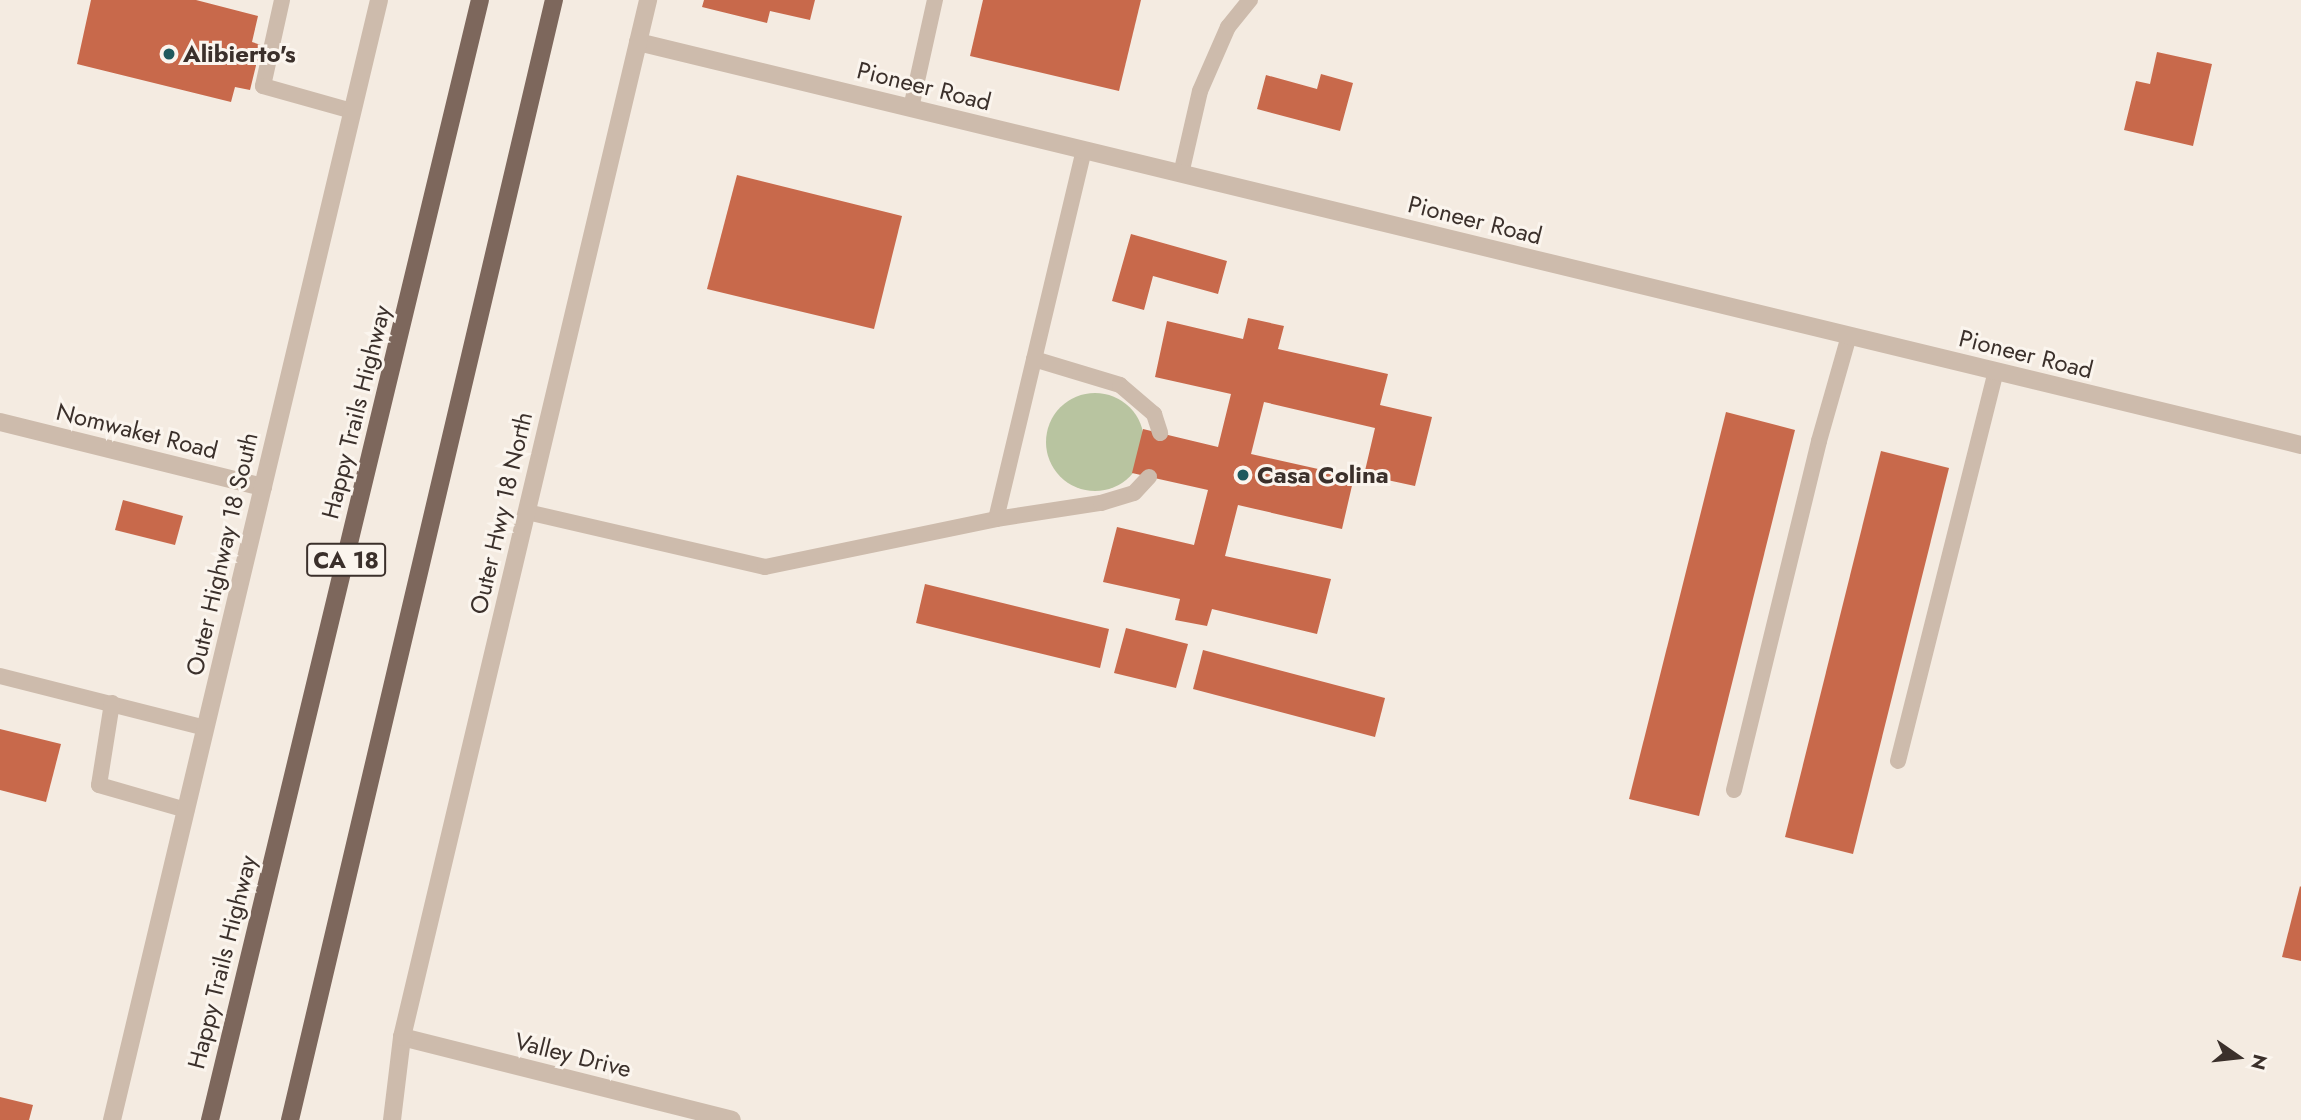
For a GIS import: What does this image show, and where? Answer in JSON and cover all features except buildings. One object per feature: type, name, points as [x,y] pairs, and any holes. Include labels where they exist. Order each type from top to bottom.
[{"type":"main road","name":"Happy Trails Highway","points":[[210,1120],[480,0]]},
{"type":"main road","name":"CA 18","points":[[290,1120],[554,0]]},
{"type":"street","name":"Outer Highway 18 South","points":[[112,1120],[379,0]]},
{"type":"street","name":"Outer Hwy 18 North","points":[[391,1120],[402,1037],[648,0]]},
{"type":"street","name":"Pioneer Road","points":[[638,42],[2301,445]]},
{"type":"street","name":"Nomwaket Road","points":[[0,422],[263,487]]},
{"type":"street","name":"Valley Drive","points":[[402,1037],[732,1120]]},
{"type":"lane","points":[[282,0],[263,86],[352,111]]},
{"type":"lane","points":[[911,108],[935,0]]},
{"type":"lane","points":[[1181,174],[1200,91],[1228,27],[1250,0]]},
{"type":"lane","points":[[996,519],[1084,150]]},
{"type":"lane","points":[[1734,790],[1819,441],[1849,336]]},
{"type":"lane","points":[[1034,359],[1120,385],[1154,414],[1160,433]]},
{"type":"lane","points":[[1898,761],[1996,371]]},
{"type":"lane","points":[[527,512],[765,567],[996,519],[1101,503],[1133,493],[1149,477]]},
{"type":"lane","points":[[0,676],[205,728]]},
{"type":"lane","points":[[112,703],[99,785],[186,810]]},
{"type":"green space","points":[[1095,393],[1114,397],[1130,407],[1140,423],[1144,442],[1140,461],[1130,477],[1114,487],[1095,491],[1076,487],[1060,477],[1050,461],[1046,442],[1050,423],[1060,407],[1076,397]]},
{"type":"place","name":"Alibierto's","points":[[169,54]]},
{"type":"place","name":"Casa Colina","points":[[1243,475]]}]
